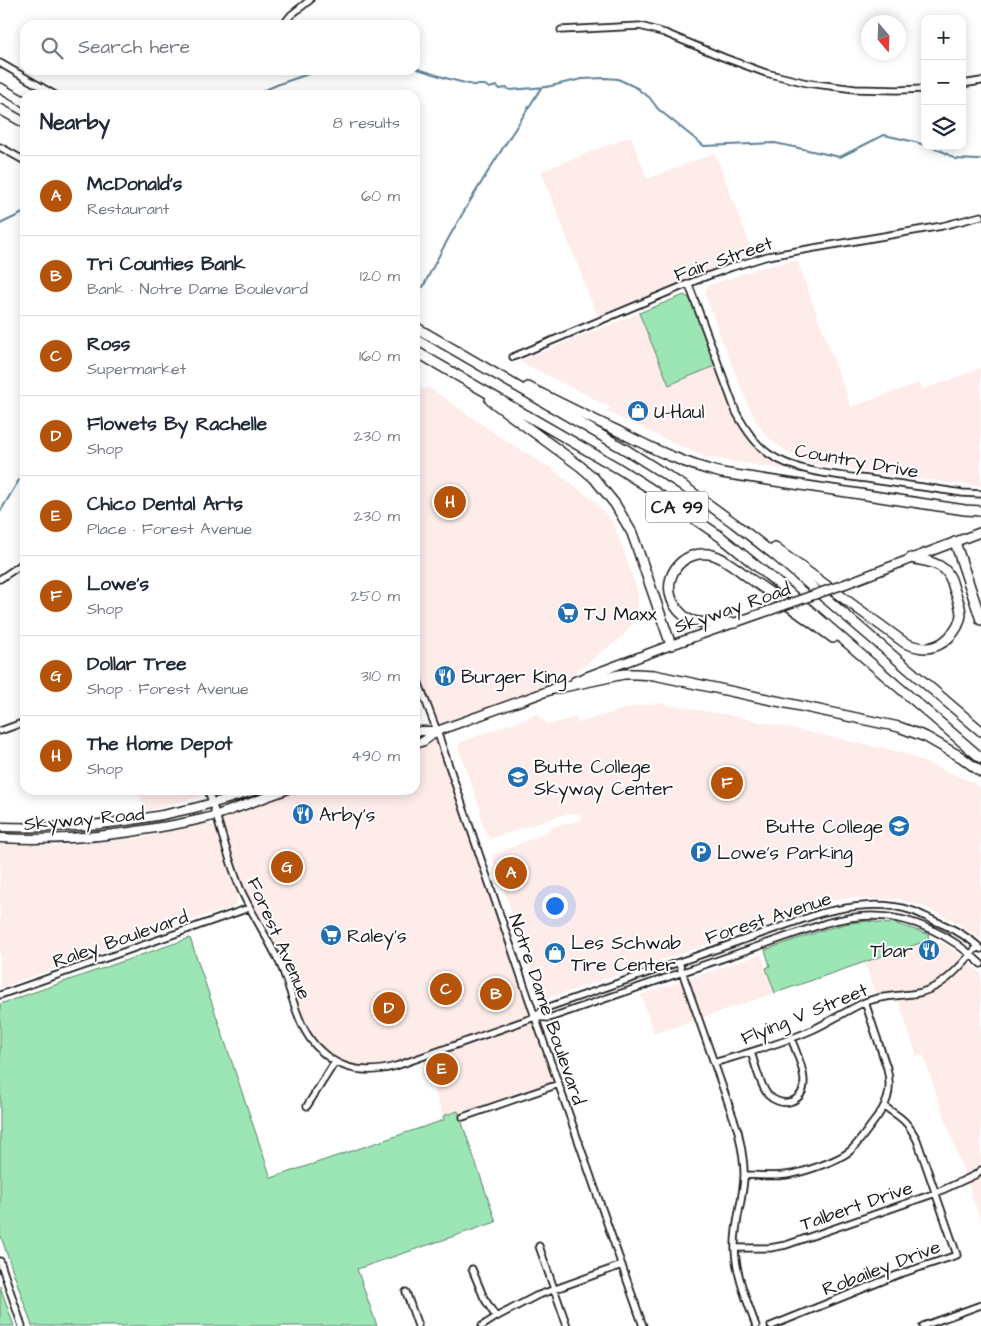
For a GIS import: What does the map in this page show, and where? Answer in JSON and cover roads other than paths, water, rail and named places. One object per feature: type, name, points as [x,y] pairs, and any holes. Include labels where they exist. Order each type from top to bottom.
[{"type":"highway","points":[[0,88],[20,99]]},
{"type":"highway","points":[[0,109],[20,120]]},
{"type":"highway","name":"CA 99","points":[[420,331],[666,475],[734,523],[776,556],[981,731]]},
{"type":"highway","name":"CA 99","points":[[420,354],[618,468],[713,532],[780,585],[981,758]]},
{"type":"highway","points":[[480,365],[504,374],[652,448],[701,468],[722,474],[981,511]]},
{"type":"highway","points":[[451,372],[580,466],[604,490],[615,504],[632,533],[671,646]]},
{"type":"highway","points":[[734,523],[767,542],[905,643],[915,647],[927,648],[939,645],[956,628],[961,616],[960,603],[950,577],[944,569],[934,563],[911,558]]},
{"type":"highway","points":[[955,542],[981,620]]},
{"type":"highway","points":[[735,623],[697,622],[688,619],[680,612],[670,595],[669,586],[674,570],[680,562],[699,554],[715,555],[882,673]]},
{"type":"highway","points":[[554,689],[624,674],[654,675],[899,727],[926,736],[961,757],[981,772]]},
{"type":"main road","name":"Skyway Road","points":[[420,742],[437,731],[845,584],[981,532]]},
{"type":"main road","name":"Skyway Road","points":[[420,730],[437,731]]},
{"type":"main road","name":"Skyway Road","points":[[0,827],[95,825],[196,808],[241,795]]},
{"type":"main road","name":"Skyway Road","points":[[0,838],[24,840],[98,836],[144,830],[186,823],[216,815],[272,795]]},
{"type":"street","points":[[287,20],[310,0]]},
{"type":"street","points":[[561,30],[640,26],[665,33],[766,73],[807,83],[855,89],[921,89]]},
{"type":"street","points":[[0,63],[20,75]]},
{"type":"street","points":[[21,75],[46,90]]},
{"type":"street","points":[[966,83],[981,81]]},
{"type":"street","points":[[0,147],[20,158]]},
{"type":"street","name":"Fair Street","points":[[513,357],[732,267],[768,256],[942,226],[981,216]]},
{"type":"street","name":"Country Drive","points":[[689,285],[736,412],[750,434],[768,453],[784,462],[833,474],[962,493],[981,494]]},
{"type":"street","points":[[0,579],[20,565]]},
{"type":"street","name":"Notre Dame Boulevard","points":[[420,686],[643,1326]]},
{"type":"street","points":[[0,731],[20,724]]},
{"type":"street","name":"Forest Avenue","points":[[210,795],[240,886],[281,966],[303,1028],[322,1053],[335,1062],[349,1068],[372,1071],[386,1069],[535,1017],[546,1008],[821,913],[847,907],[866,905],[887,906],[912,911],[955,929],[979,948]]},
{"type":"street","name":"Raley Boulevard","points":[[0,995],[250,908]]},
{"type":"street","name":"Forest Avenue","points":[[535,1017],[548,1018],[826,923],[847,918],[871,916],[895,918],[922,925],[940,932],[971,954],[981,964]]},
{"type":"street","name":"Flying V Street","points":[[714,1063],[812,1030],[865,1002],[928,991],[957,970],[979,948]]},
{"type":"street","points":[[679,963],[738,1131],[742,1148],[744,1175],[735,1234],[736,1262],[756,1326]]},
{"type":"street","points":[[744,1175],[786,1176],[839,1158],[850,1151],[885,1107],[890,1078],[865,1002]]},
{"type":"street","points":[[751,1052],[768,1094],[773,1099],[790,1102],[803,1091],[805,1084],[792,1038]]},
{"type":"street","points":[[307,1106],[335,1062]]},
{"type":"street","points":[[463,1117],[559,1084]]},
{"type":"street","name":"Robailey Drive","points":[[771,1326],[897,1274],[957,1254],[917,1140],[904,1119],[885,1107]]},
{"type":"street","name":"Talbert Drive","points":[[735,1248],[770,1248],[786,1245],[936,1193],[981,1170]]},
{"type":"street","points":[[539,1246],[567,1326]]},
{"type":"street","points":[[0,1261],[22,1326]]},
{"type":"street","points":[[482,1326],[536,1296],[622,1265]]},
{"type":"street","points":[[472,1269],[484,1298],[496,1317]]},
{"type":"street","points":[[406,1292],[418,1326]]},
{"type":"street","points":[[923,1326],[981,1305]]},
{"type":"waterway","points":[[420,70],[473,85],[485,85],[489,88],[497,86],[500,89],[507,88],[510,90],[546,87],[582,79],[618,79],[639,89],[649,97],[658,109],[704,146],[775,143],[840,157],[884,135],[921,144]]},
{"type":"waterway","points":[[265,90],[305,75]]},
{"type":"waterway","points":[[423,287],[464,210],[541,88]]},
{"type":"waterway","points":[[939,150],[955,159],[981,159]]},
{"type":"waterway","points":[[0,224],[20,214]]},
{"type":"waterway","points":[[0,512],[19,480]]},
{"type":"place","name":"U-Haul","points":[[638,411]]},
{"type":"place","name":"The Home Depot","points":[[450,502]]},
{"type":"place","name":"TJ Maxx","points":[[568,613]]},
{"type":"place","name":"Burger King","points":[[445,676]]},
{"type":"place","name":"Butte College Skyway Center","points":[[518,777]]},
{"type":"place","name":"Lowe's","points":[[727,783]]},
{"type":"place","name":"Arby's","points":[[303,814]]},
{"type":"place","name":"Butte College","points":[[899,826]]},
{"type":"place","name":"Lowe's Parking","points":[[701,852]]},
{"type":"place","name":"Dollar Tree","points":[[287,867]]},
{"type":"place","name":"McDonald's","points":[[511,873]]},
{"type":"place","name":"Raley's","points":[[331,935]]},
{"type":"place","name":"Tbar","points":[[929,950]]},
{"type":"place","name":"Les Schwab Tire Center","points":[[555,953]]},
{"type":"place","name":"Ross","points":[[446,989]]},
{"type":"place","name":"Tri Counties Bank","points":[[496,994]]},
{"type":"place","name":"Flowets By Rachelle","points":[[389,1008]]},
{"type":"place","name":"Chico Dental Arts","points":[[442,1069]]}]
